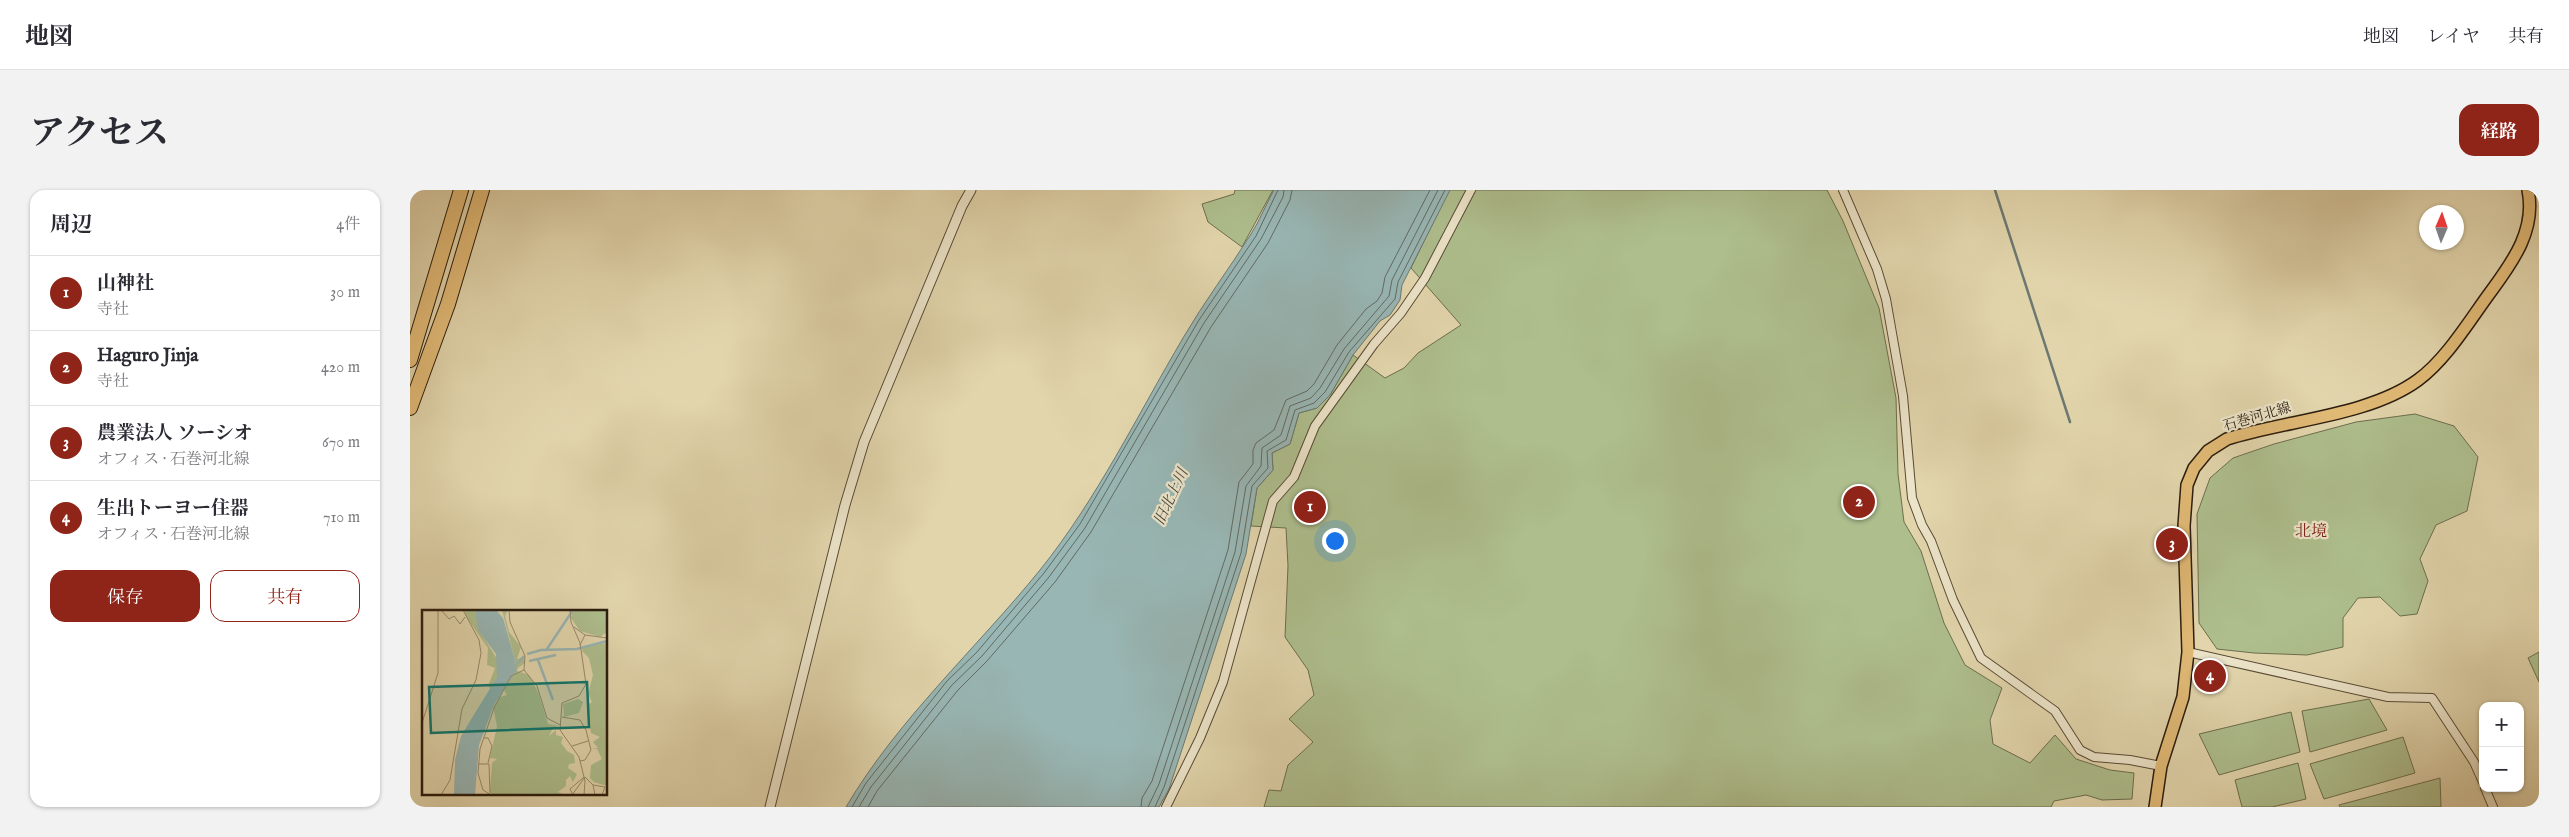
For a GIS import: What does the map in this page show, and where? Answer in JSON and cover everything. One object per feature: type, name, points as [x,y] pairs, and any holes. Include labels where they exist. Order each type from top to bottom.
[{"type":"highway","points":[[410,360],[461,190]]},
{"type":"highway","points":[[410,408],[448,304],[482,190]]},
{"type":"main road","name":"石巻河北線","points":[[2155,807],[2161,766],[2183,697],[2188,652],[2185,497],[2187,485],[2194,468],[2208,451],[2227,438],[2370,404],[2418,380],[2440,360],[2519,250],[2529,221],[2528,190]]},
{"type":"street","points":[[770,807],[845,505],[864,442],[962,206],[971,190]]},
{"type":"street","points":[[1166,807],[1200,738],[1223,682],[1273,502],[1294,477],[1315,426],[1374,344],[1401,313],[1425,278],[1471,190]]},
{"type":"street","points":[[1843,190],[1877,269],[1886,298],[1903,396],[1912,498],[1922,525],[1931,541],[1953,600],[1981,658],[2055,711],[2080,750],[2094,757],[2130,760],[2161,766]]},
{"type":"street","points":[[2188,652],[2388,697],[2432,698],[2474,762],[2479,773]]},
{"type":"street","points":[[2487,792],[2493,807]]},
{"type":"green space","points":[[1235,190],[1273,190],[1242,247],[1208,222],[1202,204],[1234,194]]},
{"type":"green space","points":[[1449,190],[1827,190],[1843,221],[1879,308],[1896,398],[1898,474],[1904,522],[1921,551],[1944,623],[1965,665],[2002,688],[1990,720],[1993,744],[2030,763],[2055,735],[2076,759],[2110,770],[2134,773],[2132,799],[2102,800],[2086,795],[2054,801],[2051,807],[1264,807],[1269,790],[1281,791],[1288,765],[1313,742],[1289,719],[1314,695],[1308,670],[1285,637],[1288,566],[1286,528],[1251,526],[1257,488],[1273,470],[1272,453],[1290,444],[1299,413],[1317,408],[1330,395],[1353,355],[1385,378],[1404,368],[1418,353],[1461,325],[1411,268]]},
{"type":"green space","points":[[2415,414],[2454,426],[2478,457],[2467,511],[2436,525],[2420,559],[2428,581],[2417,614],[2400,616],[2380,597],[2358,598],[2343,618],[2343,647],[2307,655],[2254,653],[2217,649],[2199,623],[2197,514],[2210,478],[2233,458],[2274,444],[2356,422]]},
{"type":"green space","points":[[2539,652],[2539,682],[2528,658]]},
{"type":"green space","points":[[2369,699],[2387,730],[2310,752],[2302,711]]},
{"type":"green space","points":[[2291,712],[2300,752],[2219,775],[2199,734]]},
{"type":"green space","points":[[2403,737],[2415,773],[2324,799],[2310,764]]},
{"type":"green space","points":[[2298,763],[2306,799],[2272,807],[2242,807],[2235,780]]},
{"type":"green space","points":[[2440,778],[2441,807],[2340,807],[2339,805]]},
{"type":"water","name":"旧北上川","points":[[1274,190],[1450,190],[1402,285],[1400,300],[1390,315],[1380,321],[1353,355],[1330,395],[1317,408],[1299,413],[1290,444],[1272,453],[1273,470],[1257,488],[1246,554],[1169,789],[1159,807],[846,807],[889,744],[913,714],[1015,599],[1061,543],[1116,457],[1191,325],[1254,229]]},
{"type":"waterway","points":[[1995,190],[2070,422]]},
{"type":"place","name":"Haguro Jinja","points":[[1859,502]]},
{"type":"place","name":"山神社","points":[[1310,507]]},
{"type":"place","name":"農業法人 ソーシオ","points":[[2172,544]]},
{"type":"place","name":"生出トーヨー住器","points":[[2210,676]]},
{"type":"district","name":"北境","points":[[2311,532]]}]
